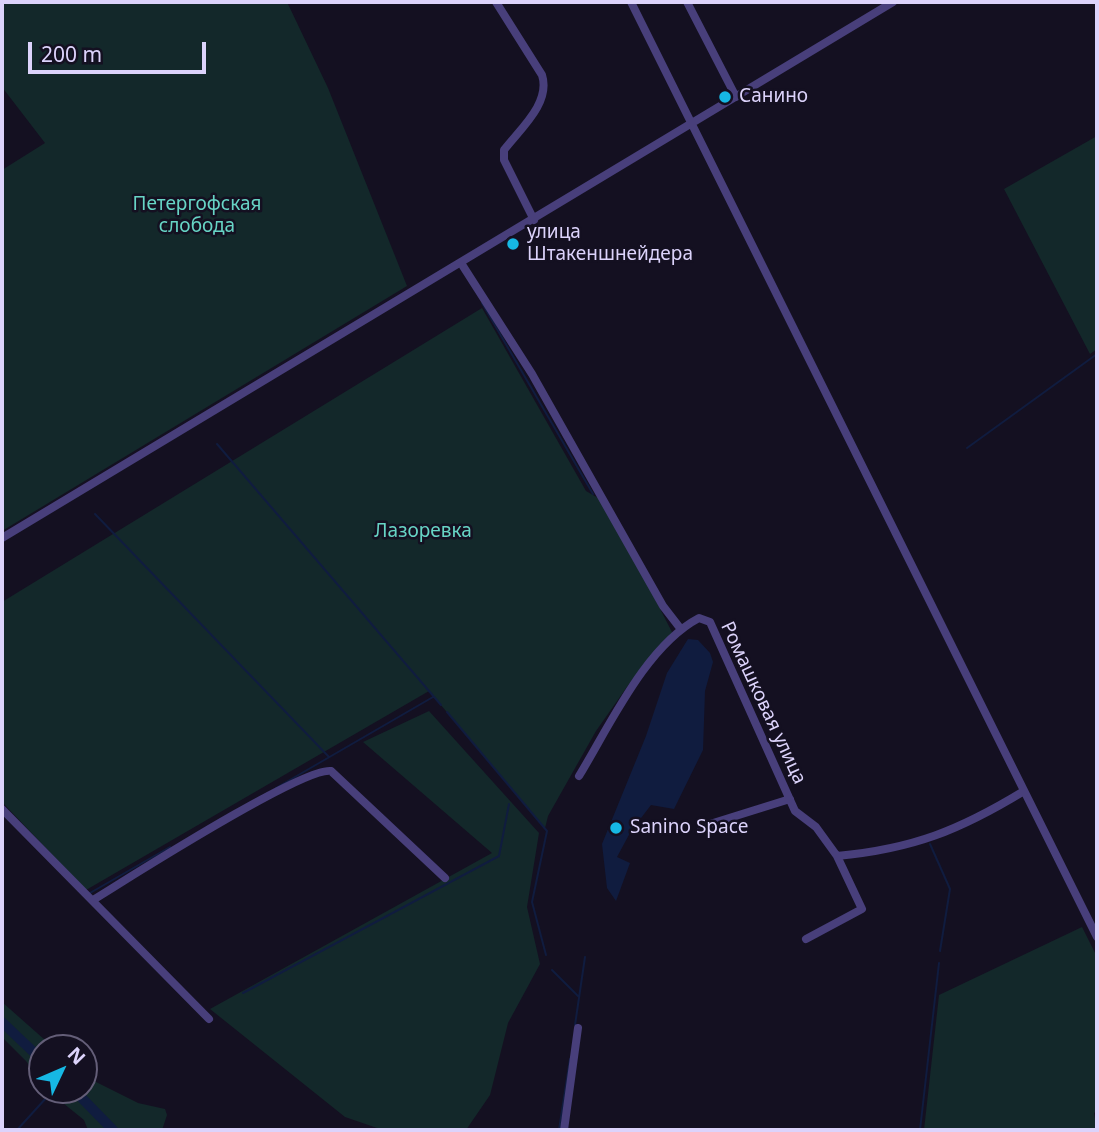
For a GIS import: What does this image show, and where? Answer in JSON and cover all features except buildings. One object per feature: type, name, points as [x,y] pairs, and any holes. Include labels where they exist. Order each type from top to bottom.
[{"type":"street","points":[[496,2],[542,75],[546,87],[543,99],[504,150],[506,164],[534,220]]},
{"type":"street","points":[[631,2],[1097,937]]},
{"type":"street","points":[[687,2],[736,97]]},
{"type":"street","points":[[2,538],[893,2]]},
{"type":"street","points":[[461,263],[532,374],[663,606],[680,628],[627,696],[579,776]]},
{"type":"street","name":"Ромашковая улица","points":[[680,628],[699,618],[709,622],[795,811],[816,827],[837,856],[862,909],[806,939]]},
{"type":"street","points":[[93,900],[261,800],[321,770],[331,771],[445,878]]},
{"type":"street","points":[[837,856],[935,838],[997,808],[1024,791]]},
{"type":"street","name":"Ромашковая улица","points":[[701,830],[710,824],[790,799]]},
{"type":"street","points":[[2,809],[209,1019]]},
{"type":"street","points":[[564,1130],[578,1028]]},
{"type":"green space","name":"Петергофская слобода","points":[[2,2],[287,2],[328,88],[407,286],[2,531],[2,170],[45,143],[2,87]]},
{"type":"green space","points":[[1097,136],[1097,349],[1090,354],[1004,189]]},
{"type":"green space","name":"Лазоревка","points":[[482,308],[586,491],[605,502],[673,634],[629,684],[596,731],[548,816],[545,828],[429,691],[86,890],[2,802],[2,602]]},
{"type":"green space","points":[[429,711],[539,833],[527,907],[540,964],[508,1023],[490,1095],[466,1130],[383,1130],[345,1117],[210,1009],[492,853],[363,742]]},
{"type":"green space","points":[[1082,927],[1097,957],[1097,1111],[1094,1113],[1097,1130],[924,1130],[939,995]]},
{"type":"green space","points":[[2,1002],[38,1034],[28,1034],[28,1064],[26,1061],[2,1037]]},
{"type":"green space","points":[[98,1083],[138,1103],[165,1109],[167,1115],[162,1130],[88,1130],[84,1120],[64,1104],[98,1104]]},
{"type":"water","points":[[688,639],[698,640],[710,653],[713,662],[705,691],[703,750],[674,809],[651,805],[631,831],[617,857],[630,863],[616,901],[607,888],[602,844],[646,736],[667,673]]},
{"type":"waterway","points":[[482,303],[593,494]]},
{"type":"waterway","points":[[967,448],[1097,354]]},
{"type":"waterway","points":[[217,444],[441,705]]},
{"type":"waterway","points":[[95,514],[329,757]]},
{"type":"waterway","points":[[276,788],[433,697]]},
{"type":"waterway","points":[[447,712],[547,831],[532,902],[546,955]]},
{"type":"waterway","points":[[243,993],[499,856],[509,804]]},
{"type":"waterway","points":[[930,844],[950,889],[940,951]]},
{"type":"waterway","points":[[90,893],[170,847]]},
{"type":"waterway","points":[[575,1025],[585,957]]},
{"type":"waterway","points":[[920,1130],[939,963]]},
{"type":"waterway","points":[[552,970],[578,996]]},
{"type":"waterway","points":[[2,1022],[28,1047]]},
{"type":"waterway","points":[[559,1130],[570,1059]]},
{"type":"waterway","points":[[17,1130],[41,1104]]},
{"type":"waterway","points":[[88,1104],[113,1130]]},
{"type":"place","name":"Санино","points":[[725,97]]},
{"type":"place","name":"улица Штакеншнейдера","points":[[513,244]]},
{"type":"place","name":"Sanino Space","points":[[616,828]]}]
